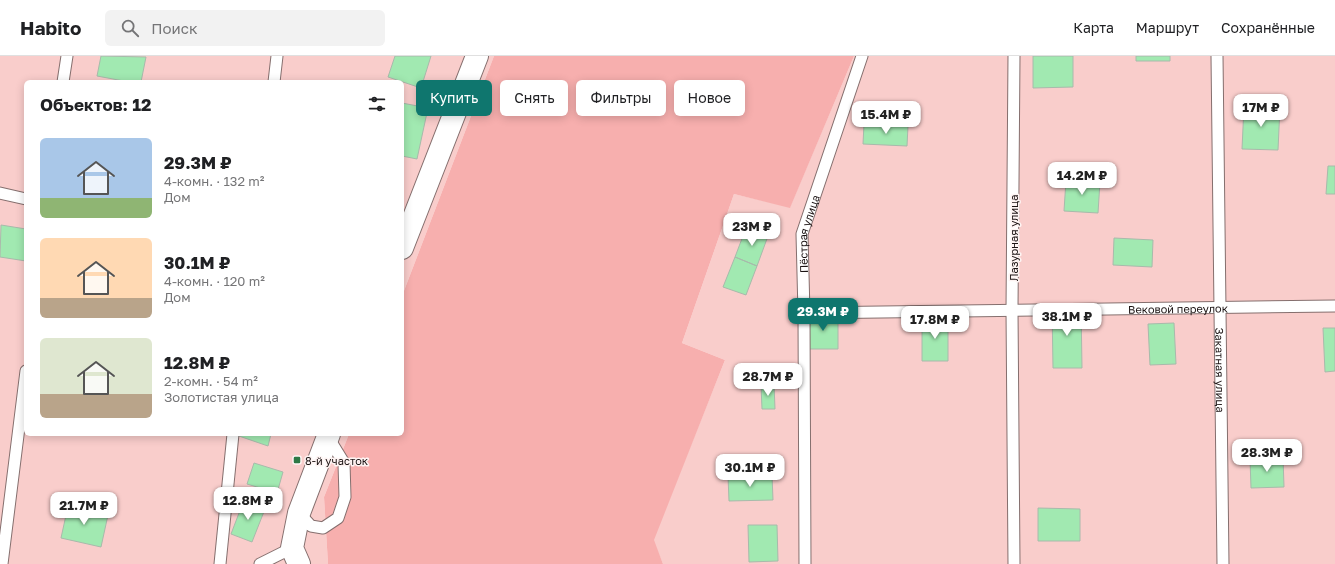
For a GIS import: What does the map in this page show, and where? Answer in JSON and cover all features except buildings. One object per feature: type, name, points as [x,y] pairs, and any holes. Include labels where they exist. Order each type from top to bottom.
[{"type":"street","points":[[404,243],[477,56]]},
{"type":"street","points":[[295,556],[299,512],[329,436]]},
{"type":"lane","points":[[63,80],[67,56]]},
{"type":"lane","points":[[274,80],[277,56]]},
{"type":"lane","name":"Пёстрая улица","points":[[805,564],[804,313],[802,234],[862,56]]},
{"type":"lane","name":"Лазурная улица","points":[[1014,56],[1012,310],[1014,564]]},
{"type":"lane","name":"Закатная улица","points":[[1217,56],[1223,564]]},
{"type":"lane","points":[[0,193],[24,198]]},
{"type":"lane","name":"Вековой переулок","points":[[804,313],[1335,306]]},
{"type":"lane","points":[[2,564],[24,387]]},
{"type":"lane","points":[[220,564],[233,436]]},
{"type":"lane","points":[[299,512],[311,526],[323,528],[338,518],[345,497],[344,463],[330,436]]},
{"type":"lane","points":[[260,564],[295,556]]},
{"type":"shaded area","points":[[0,56],[494,56],[485,80],[416,80],[416,116],[471,116],[404,291],[404,80],[24,80],[24,436],[348,436],[324,497],[328,564],[0,564]]},
{"type":"shaded area","points":[[494,56],[854,56],[790,208],[734,194],[682,343],[725,360],[654,540],[663,564],[328,564],[324,497],[348,436],[404,436],[404,291],[471,116],[492,116],[492,80],[485,80]]},
{"type":"shaded area","points":[[854,56],[1335,56],[1335,564],[663,564],[653,540],[725,360],[682,343],[734,194],[790,207]]},
{"type":"place","name":"8-й участок","points":[[297,460]]}]
